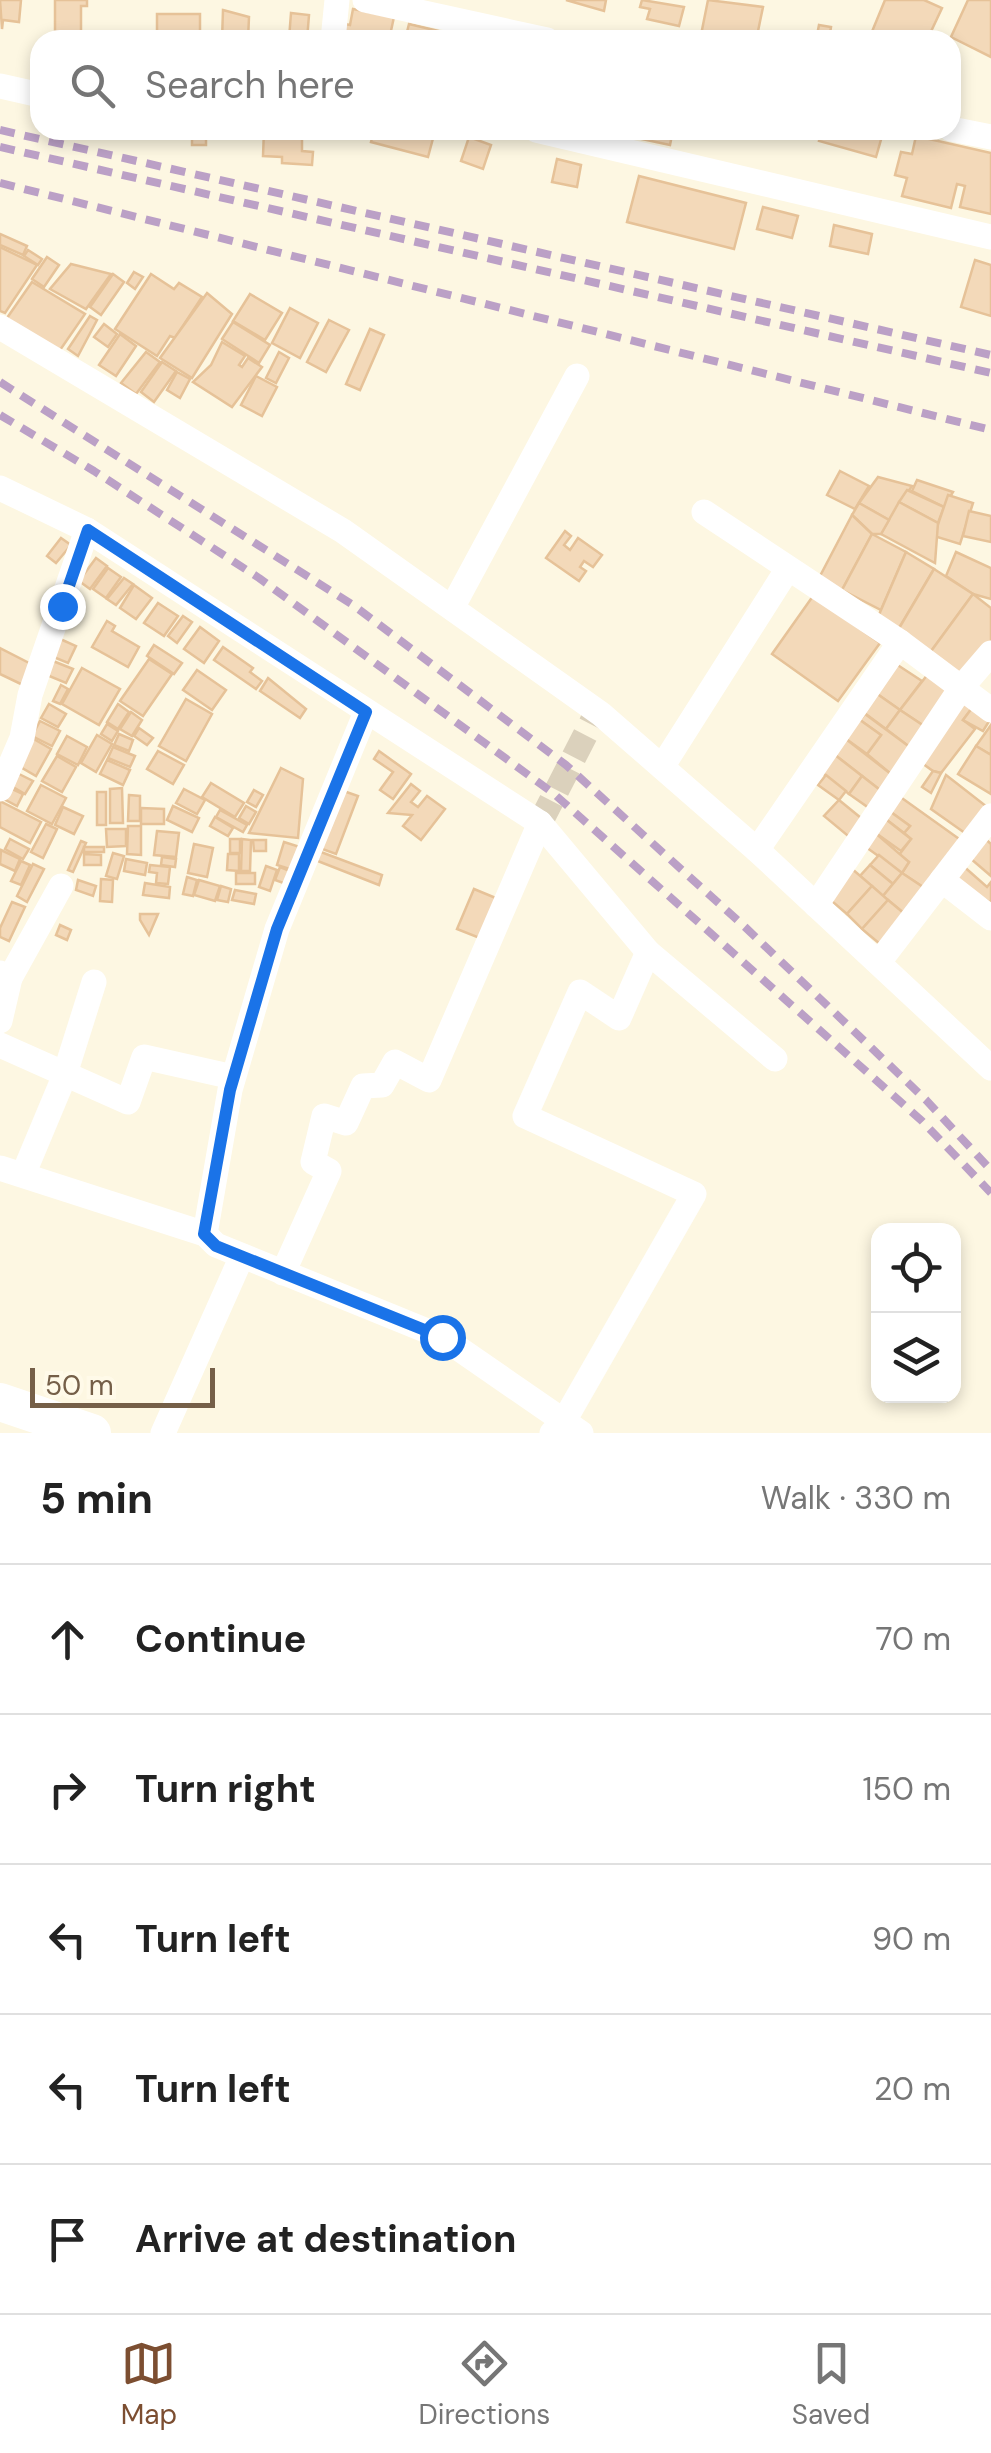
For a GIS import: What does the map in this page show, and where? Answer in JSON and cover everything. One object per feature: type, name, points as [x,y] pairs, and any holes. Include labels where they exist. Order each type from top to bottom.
[{"type":"main road","points":[[0,1402],[92,1433]]},
{"type":"street","points":[[334,30],[337,0]]},
{"type":"street","points":[[365,0],[502,30]]},
{"type":"street","points":[[0,86],[30,93]]},
{"type":"street","points":[[961,130],[991,137]]},
{"type":"street","points":[[579,140],[991,237]]},
{"type":"street","points":[[0,328],[343,531],[601,714],[757,850],[991,1068]]},
{"type":"street","points":[[452,608],[576,376]]},
{"type":"street","points":[[0,489],[88,530],[540,822],[648,952],[775,1059]]},
{"type":"street","points":[[704,512],[900,642],[991,710]]},
{"type":"street","points":[[0,788],[22,738],[30,695],[88,530]]},
{"type":"street","points":[[662,768],[787,570]]},
{"type":"street","points":[[757,850],[900,642]]},
{"type":"street","points":[[816,905],[961,688],[991,652]]},
{"type":"street","points":[[204,1234],[234,1077],[277,929],[366,712]]},
{"type":"street","points":[[879,962],[991,816]]},
{"type":"street","points":[[284,1273],[329,1171],[313,1162],[324,1116],[346,1124],[363,1086],[382,1084],[395,1062],[430,1080],[540,822]]},
{"type":"street","points":[[942,880],[991,918]]},
{"type":"street","points":[[0,1020],[5,976],[61,886]]},
{"type":"street","points":[[94,982],[64,1077],[12,1172],[204,1234],[216,1246],[442,1337],[566,1429],[694,1194],[525,1116],[580,992],[619,1018],[648,952]]},
{"type":"street","points":[[0,1045],[64,1077],[128,1102],[144,1057],[234,1077]]},
{"type":"street","points":[[162,1433],[242,1256]]},
{"type":"building","points":[[0,0],[21,0],[19,22],[3,20],[2,29]]},
{"type":"building","points":[[55,0],[87,0],[87,6],[81,6],[81,30],[55,30]]},
{"type":"building","points":[[566,0],[606,0],[604,11]]},
{"type":"building","points":[[642,0],[684,7],[679,26],[647,19],[650,9],[640,7]]},
{"type":"building","points":[[708,0],[763,7],[758,30],[702,30]]},
{"type":"building","points":[[885,0],[924,0],[942,8],[932,30],[873,30]]},
{"type":"building","points":[[968,0],[991,0],[991,57],[961,42],[961,30],[954,30]]},
{"type":"building","points":[[353,9],[394,17],[391,30],[339,30],[341,23],[350,25]]},
{"type":"building","points":[[223,10],[249,17],[248,30],[222,30]]},
{"type":"building","points":[[291,13],[309,15],[308,30],[290,30]]},
{"type":"building","points":[[157,14],[200,14],[200,30],[157,30]]},
{"type":"building","points":[[409,24],[434,30],[408,30]]},
{"type":"building","points":[[192,140],[206,140],[206,145],[192,145]]},
{"type":"building","points":[[264,140],[302,140],[302,151],[313,152],[312,165],[282,163],[282,157],[263,156]]},
{"type":"building","points":[[372,140],[433,140],[428,157]]},
{"type":"building","points":[[468,140],[491,145],[483,169],[461,161]]},
{"type":"building","points":[[819,140],[881,140],[876,157]]},
{"type":"building","points":[[915,140],[934,140],[991,153],[991,214],[960,207],[965,186],[957,184],[951,208],[902,196],[907,178],[895,175],[901,152],[912,154]]},
{"type":"building","points":[[557,159],[581,165],[577,187],[552,182]]},
{"type":"building","points":[[639,176],[746,203],[734,249],[627,222]]},
{"type":"building","points":[[763,207],[798,216],[792,238],[757,229]]},
{"type":"building","points":[[834,225],[872,234],[868,254],[830,246]]},
{"type":"building","points":[[0,234],[27,246],[23,255],[0,245]]},
{"type":"building","points":[[0,247],[37,265],[5,313],[0,311]]},
{"type":"building","points":[[28,250],[42,259],[38,265],[24,256]]},
{"type":"building","points":[[47,257],[59,265],[44,287],[32,279]]},
{"type":"building","points":[[975,260],[991,265],[991,316],[961,307]]},
{"type":"building","points":[[71,264],[111,274],[86,309],[50,289]]},
{"type":"building","points":[[134,272],[143,277],[135,289],[127,283]]},
{"type":"building","points":[[113,274],[124,282],[101,315],[90,307]]},
{"type":"building","points":[[151,274],[174,289],[179,283],[202,297],[175,338],[170,336],[157,356],[115,329]]},
{"type":"building","points":[[32,282],[85,314],[58,353],[7,318]]},
{"type":"building","points":[[207,293],[232,314],[192,378],[160,358]]},
{"type":"building","points":[[250,294],[282,313],[265,340],[233,321]]},
{"type":"building","points":[[290,308],[318,323],[300,358],[272,343]]},
{"type":"building","points":[[90,316],[97,320],[78,356],[68,349]]},
{"type":"building","points":[[329,320],[349,330],[326,372],[307,362]]},
{"type":"building","points":[[233,322],[270,345],[259,363],[222,339]]},
{"type":"building","points":[[104,324],[117,334],[108,347],[94,337]]},
{"type":"building","points":[[370,329],[384,335],[360,390],[346,384]]},
{"type":"building","points":[[120,334],[136,346],[116,376],[99,365]]},
{"type":"building","points":[[222,342],[245,356],[239,365],[242,367],[248,358],[262,367],[232,407],[193,382],[211,365]]},
{"type":"building","points":[[146,352],[160,362],[136,394],[121,383]]},
{"type":"building","points":[[279,352],[289,358],[276,383],[266,378]]},
{"type":"building","points":[[162,362],[176,371],[154,402],[141,392]]},
{"type":"building","points":[[177,372],[190,379],[180,398],[167,390]]},
{"type":"building","points":[[256,376],[277,387],[262,416],[241,405]]},
{"type":"building","points":[[840,471],[869,486],[855,509],[827,495]]},
{"type":"building","points":[[878,477],[912,486],[889,520],[859,503]]},
{"type":"building","points":[[917,480],[953,492],[944,507],[912,491]]},
{"type":"building","points":[[907,490],[944,507],[938,523],[899,502]]},
{"type":"building","points":[[948,495],[973,503],[960,544],[934,536]]},
{"type":"building","points":[[899,502],[938,523],[935,563],[881,534]]},
{"type":"building","points":[[859,503],[889,520],[881,534],[872,534],[852,515]]},
{"type":"building","points":[[969,511],[991,516],[991,542],[963,536]]},
{"type":"building","points":[[852,515],[872,534],[842,590],[819,578]]},
{"type":"building","points":[[565,531],[571,536],[564,545],[570,550],[578,538],[602,555],[593,567],[584,561],[580,567],[586,571],[579,581],[546,558]]},
{"type":"building","points":[[872,534],[906,552],[881,610],[842,590]]},
{"type":"building","points":[[61,538],[71,545],[56,563],[47,556]]},
{"type":"building","points":[[906,552],[934,569],[898,630],[878,617]]},
{"type":"building","points":[[956,552],[991,568],[991,599],[973,594],[946,576]]},
{"type":"building","points":[[96,558],[107,566],[90,589],[79,581]]},
{"type":"building","points":[[108,568],[121,577],[106,598],[93,589]]},
{"type":"building","points":[[934,569],[973,594],[929,654],[898,630]]},
{"type":"building","points":[[124,578],[133,584],[116,605],[107,599]]},
{"type":"building","points":[[134,585],[152,598],[136,619],[120,608]]},
{"type":"building","points":[[973,594],[991,608],[991,646],[965,680],[929,654]]},
{"type":"building","points":[[813,596],[880,643],[838,701],[772,654]]},
{"type":"building","points":[[158,603],[178,616],[164,636],[144,623]]},
{"type":"building","points":[[183,616],[192,622],[177,643],[168,636]]},
{"type":"building","points":[[107,621],[115,626],[112,631],[139,647],[128,667],[92,647]]},
{"type":"building","points":[[200,627],[219,641],[204,663],[184,649]]},
{"type":"building","points":[[58,638],[76,646],[68,663],[51,656]]},
{"type":"building","points":[[154,645],[182,663],[174,674],[147,656]]},
{"type":"building","points":[[223,647],[253,668],[250,672],[262,681],[256,689],[214,660]]},
{"type":"building","points":[[0,648],[33,665],[23,685],[0,674]]},
{"type":"building","points":[[48,659],[73,669],[66,683],[42,673]]},
{"type":"building","points":[[149,659],[172,674],[143,716],[120,701]]},
{"type":"building","points":[[893,662],[922,681],[900,710],[873,691]]},
{"type":"building","points":[[82,668],[120,689],[99,725],[62,704]]},
{"type":"building","points":[[197,670],[226,690],[212,710],[183,690]]},
{"type":"building","points":[[928,674],[954,691],[927,728],[900,710]]},
{"type":"building","points":[[268,678],[306,709],[300,718],[260,691]]},
{"type":"building","points":[[61,685],[68,689],[60,704],[53,701]]},
{"type":"building","points":[[873,691],[900,710],[886,729],[859,709]]},
{"type":"building","points":[[186,699],[212,714],[186,761],[159,746]]},
{"type":"building","points":[[964,702],[972,708],[963,720],[975,729],[941,773],[933,771],[919,761]]},
{"type":"building","points":[[49,704],[66,714],[58,727],[41,718]]},
{"type":"building","points":[[118,704],[129,712],[118,729],[107,722]]},
{"type":"building","points":[[972,708],[991,718],[983,731],[963,720]]},
{"type":"building","points":[[900,710],[927,728],[911,748],[886,729]]},
{"type":"building","points":[[131,712],[142,720],[132,736],[120,729]]},
{"type":"building","points":[[865,714],[911,748],[891,774],[867,754],[881,735],[860,720]]},
{"type":"building","points":[[860,720],[881,735],[867,754],[842,736]]},
{"type":"building","points":[[40,721],[60,731],[52,746],[32,736]]},
{"type":"building","points":[[107,724],[118,731],[112,741],[101,734]]},
{"type":"building","points":[[991,725],[991,755],[976,746]]},
{"type":"building","points":[[139,728],[153,738],[147,745],[134,736]]},
{"type":"building","points":[[119,734],[133,740],[129,751],[114,745]]},
{"type":"building","points":[[97,735],[112,744],[96,772],[81,763]]},
{"type":"building","points":[[67,736],[87,747],[78,765],[57,754]]},
{"type":"building","points":[[842,736],[896,778],[884,793],[830,751]]},
{"type":"building","points":[[32,738],[51,749],[36,776],[17,765]]},
{"type":"building","points":[[976,746],[991,755],[991,794],[958,774]]},
{"type":"building","points":[[113,747],[135,756],[130,767],[108,758]]},
{"type":"building","points":[[158,751],[184,765],[173,784],[147,769]]},
{"type":"building","points":[[379,751],[411,774],[393,799],[380,790],[393,772],[374,759]]},
{"type":"building","points":[[835,755],[862,776],[849,794],[821,772]]},
{"type":"building","points":[[57,756],[76,767],[62,792],[42,781]]},
{"type":"building","points":[[107,760],[130,770],[123,785],[100,774]]},
{"type":"building","points":[[281,768],[303,779],[298,838],[249,833]]},
{"type":"building","points":[[933,771],[941,773],[931,793],[922,787]]},
{"type":"building","points":[[15,772],[33,781],[25,794],[8,784]]},
{"type":"building","points":[[826,775],[846,791],[839,800],[818,785]]},
{"type":"building","points":[[946,775],[991,810],[972,838],[931,809]]},
{"type":"building","points":[[862,776],[884,793],[869,808],[849,794]]},
{"type":"building","points":[[211,783],[244,803],[235,817],[202,797]]},
{"type":"building","points":[[411,784],[420,791],[411,802],[418,807],[427,796],[445,809],[421,840],[403,826],[412,815],[388,813]]},
{"type":"building","points":[[41,785],[66,798],[52,824],[27,811]]},
{"type":"building","points":[[8,787],[23,794],[17,806],[2,798]]},
{"type":"building","points":[[122,788],[123,823],[110,823],[110,789]]},
{"type":"building","points":[[335,788],[358,796],[336,854],[314,846]]},
{"type":"building","points":[[184,789],[205,800],[197,814],[176,803]]},
{"type":"building","points":[[254,790],[263,795],[256,807],[247,802]]},
{"type":"building","points":[[97,792],[106,792],[106,825],[97,825]]},
{"type":"building","points":[[129,795],[140,796],[140,821],[128,821]]},
{"type":"building","points":[[899,796],[962,841],[926,889],[902,873],[909,862],[899,855],[911,839],[904,833],[910,826],[888,810]]},
{"type":"building","points":[[839,800],[861,818],[853,840],[824,816]]},
{"type":"building","points":[[0,801],[41,822],[30,843],[0,827]]},
{"type":"building","points":[[173,806],[199,818],[192,832],[167,820]]},
{"type":"building","points":[[246,806],[256,812],[249,824],[239,818]]},
{"type":"building","points":[[63,807],[83,816],[74,834],[55,825]]},
{"type":"building","points":[[141,808],[164,809],[164,824],[141,824]]},
{"type":"building","points":[[220,810],[247,825],[243,832],[216,817]]},
{"type":"building","points":[[888,810],[910,826],[904,833],[883,817]]},
{"type":"building","points":[[215,817],[233,828],[228,836],[210,826]]},
{"type":"building","points":[[883,817],[911,839],[901,851],[873,831]]},
{"type":"building","points":[[46,824],[57,829],[43,858],[31,852]]},
{"type":"building","points":[[128,826],[141,826],[141,855],[127,854]]},
{"type":"building","points":[[106,829],[126,829],[126,846],[107,847]]},
{"type":"building","points":[[157,831],[179,833],[176,857],[154,855]]},
{"type":"building","points":[[873,831],[909,862],[902,873],[863,845]]},
{"type":"building","points":[[981,835],[991,844],[991,876],[964,853]]},
{"type":"building","points":[[10,839],[29,849],[23,859],[5,849]]},
{"type":"building","points":[[230,839],[240,839],[240,853],[230,853]]},
{"type":"building","points":[[242,839],[251,840],[250,871],[241,871]]},
{"type":"building","points":[[253,840],[266,840],[266,851],[254,851]]},
{"type":"building","points":[[81,841],[86,843],[73,872],[68,870]]},
{"type":"building","points":[[284,842],[300,847],[293,870],[277,865]]},
{"type":"building","points":[[194,844],[213,848],[207,877],[188,873]]},
{"type":"building","points":[[84,847],[104,847],[104,852],[84,852]]},
{"type":"building","points":[[313,849],[382,875],[379,885],[310,858]]},
{"type":"building","points":[[1,850],[20,859],[15,871],[0,864]]},
{"type":"building","points":[[113,853],[124,856],[117,879],[106,876]]},
{"type":"building","points":[[84,854],[101,855],[101,865],[84,865]]},
{"type":"building","points":[[228,854],[239,854],[239,871],[227,870]]},
{"type":"building","points":[[879,855],[902,873],[893,884],[870,865]]},
{"type":"building","points":[[162,857],[176,859],[175,867],[161,865]]},
{"type":"building","points":[[126,859],[147,863],[145,875],[124,871]]},
{"type":"building","points":[[21,861],[30,865],[21,885],[11,881]]},
{"type":"building","points":[[33,864],[44,869],[27,902],[17,896]]},
{"type":"building","points":[[961,864],[987,887],[991,882],[991,903],[949,878]]},
{"type":"building","points":[[150,865],[170,867],[168,884],[156,883],[157,873],[149,872]]},
{"type":"building","points":[[870,865],[893,884],[883,896],[860,876]]},
{"type":"building","points":[[266,866],[277,870],[270,891],[259,887]]},
{"type":"building","points":[[280,867],[290,871],[286,884],[275,880]]},
{"type":"building","points":[[851,868],[872,886],[847,914],[827,897]]},
{"type":"building","points":[[236,873],[255,873],[255,884],[236,884]]},
{"type":"building","points":[[902,873],[926,889],[906,915],[883,896]]},
{"type":"building","points":[[187,877],[197,880],[193,896],[183,894]]},
{"type":"building","points":[[101,879],[113,880],[112,902],[100,901]]},
{"type":"building","points":[[78,880],[96,886],[93,896],[76,890]]},
{"type":"building","points":[[199,880],[220,886],[215,901],[194,895]]},
{"type":"building","points":[[145,883],[170,887],[169,898],[143,895]]},
{"type":"building","points":[[221,886],[231,889],[228,902],[217,900]]},
{"type":"building","points":[[872,886],[888,900],[862,929],[847,914]]},
{"type":"building","points":[[474,889],[503,901],[487,941],[457,929]]},
{"type":"building","points":[[235,890],[256,894],[254,904],[232,900]]},
{"type":"building","points":[[888,900],[906,915],[880,944],[862,929]]},
{"type":"building","points":[[12,902],[25,907],[9,941],[0,937],[0,928]]},
{"type":"building","points":[[140,914],[158,914],[149,935],[140,920]]},
{"type":"building","points":[[60,925],[71,930],[67,940],[56,935]]},
{"type":"tunnel","points":[[540,823],[597,712]]},
{"type":"railway","points":[[0,130],[30,137]]},
{"type":"railway","points":[[44,140],[991,355]]},
{"type":"railway","points":[[0,147],[991,373]]},
{"type":"railway","points":[[0,183],[991,430]]},
{"type":"railway","points":[[0,382],[353,605],[566,765],[745,927],[926,1100],[991,1170]]},
{"type":"railway","points":[[0,415],[259,578],[553,793],[922,1121],[991,1193]]},
{"type":"route","points":[[62,606],[88,530],[366,712],[277,929],[230,1090],[204,1234],[216,1246],[442,1337]]}]
